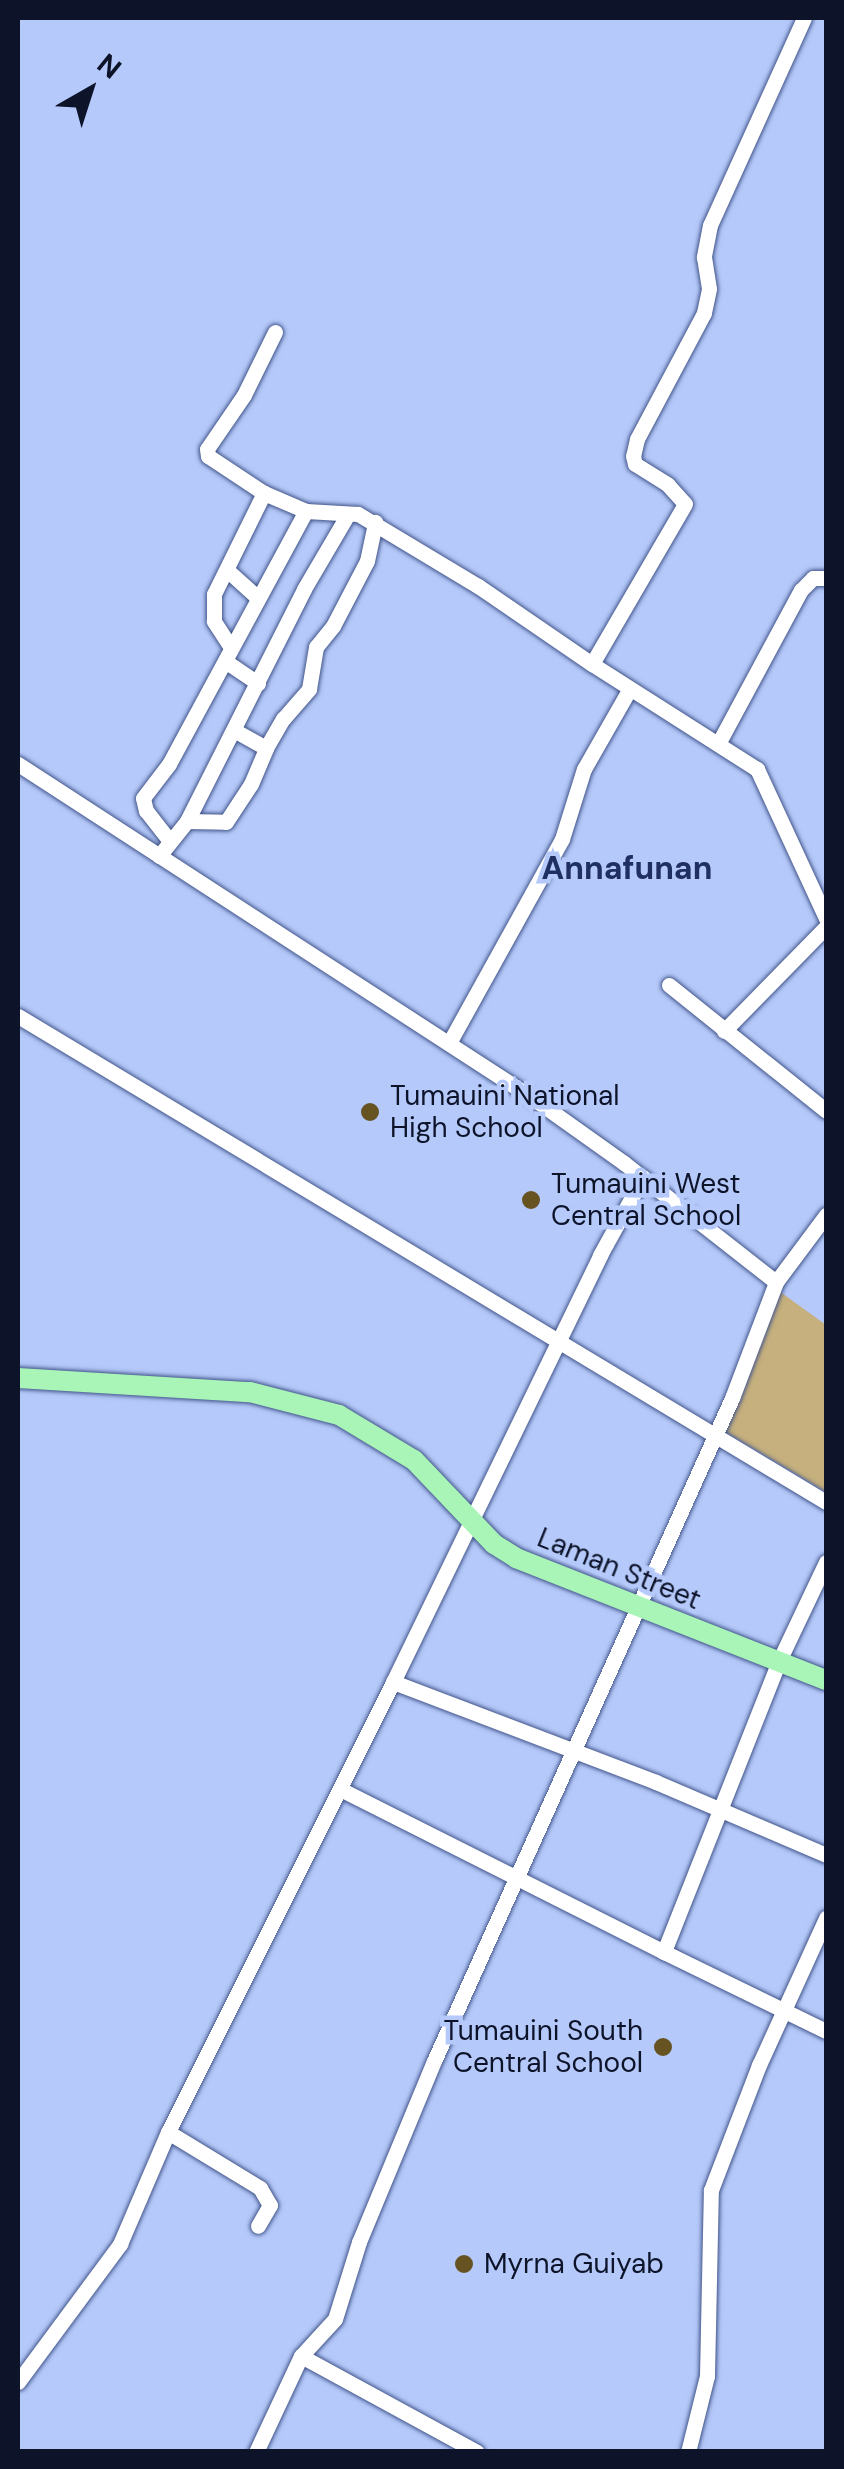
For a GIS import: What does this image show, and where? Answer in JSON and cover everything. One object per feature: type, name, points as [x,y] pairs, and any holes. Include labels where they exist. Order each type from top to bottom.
[{"type":"main road","name":"Laman Street","points":[[18,1378],[226,1390],[311,1405],[392,1443],[516,1558],[826,1680]]},
{"type":"street","points":[[592,664],[685,504],[668,485],[634,464],[632,456],[637,439],[704,313],[709,289],[704,257],[710,225],[804,18]]},
{"type":"street","points":[[275,332],[244,394],[207,449],[214,462],[264,493],[306,511],[358,514],[374,522],[757,769],[826,918]]},
{"type":"street","points":[[258,682],[228,654],[212,608],[214,594],[264,493]]},
{"type":"street","points":[[169,840],[146,811],[143,798],[169,764],[306,511]]},
{"type":"street","points":[[160,856],[187,820],[304,588],[348,514]]},
{"type":"street","points":[[187,820],[226,822],[282,720],[309,690],[316,647],[333,626],[366,561],[374,522]]},
{"type":"street","points":[[227,570],[258,598]]},
{"type":"street","points":[[718,744],[801,590],[813,578],[826,578]]},
{"type":"street","points":[[449,1043],[562,839],[584,768],[629,690]]},
{"type":"street","points":[[234,730],[266,748]]},
{"type":"street","points":[[18,764],[449,1043],[642,1177],[776,1282]]},
{"type":"street","points":[[724,1031],[826,927]]},
{"type":"street","points":[[669,985],[826,1111]]},
{"type":"street","points":[[18,1016],[826,1502]]},
{"type":"street","points":[[18,2382],[115,2253],[168,2132],[642,1177]]},
{"type":"street","points":[[256,2452],[301,2356],[334,2318],[359,2242],[514,1878],[714,1437],[776,1282],[826,1214]]},
{"type":"street","points":[[664,1952],[779,1662],[826,1562]]},
{"type":"street","points":[[393,1682],[574,1750],[826,1855]]},
{"type":"street","points":[[340,1788],[826,2031]]},
{"type":"street","points":[[688,2452],[707,2376],[711,2190],[784,2008],[826,1918]]},
{"type":"street","points":[[168,2132],[260,2188],[270,2205],[258,2226]]},
{"type":"street","points":[[301,2356],[478,2452]]},
{"type":"shaded area","points":[[779,1291],[826,1325],[826,1492],[722,1430]]},
{"type":"place","name":"Tumauini National High School","points":[[370,1112]]},
{"type":"place","name":"Tumauini West Central School","points":[[531,1200]]},
{"type":"place","name":"Tumauini South Central School","points":[[663,2047]]},
{"type":"place","name":"Myrna Guiyab","points":[[464,2264]]},
{"type":"district","name":"Annafunan","points":[[627,868]]}]
